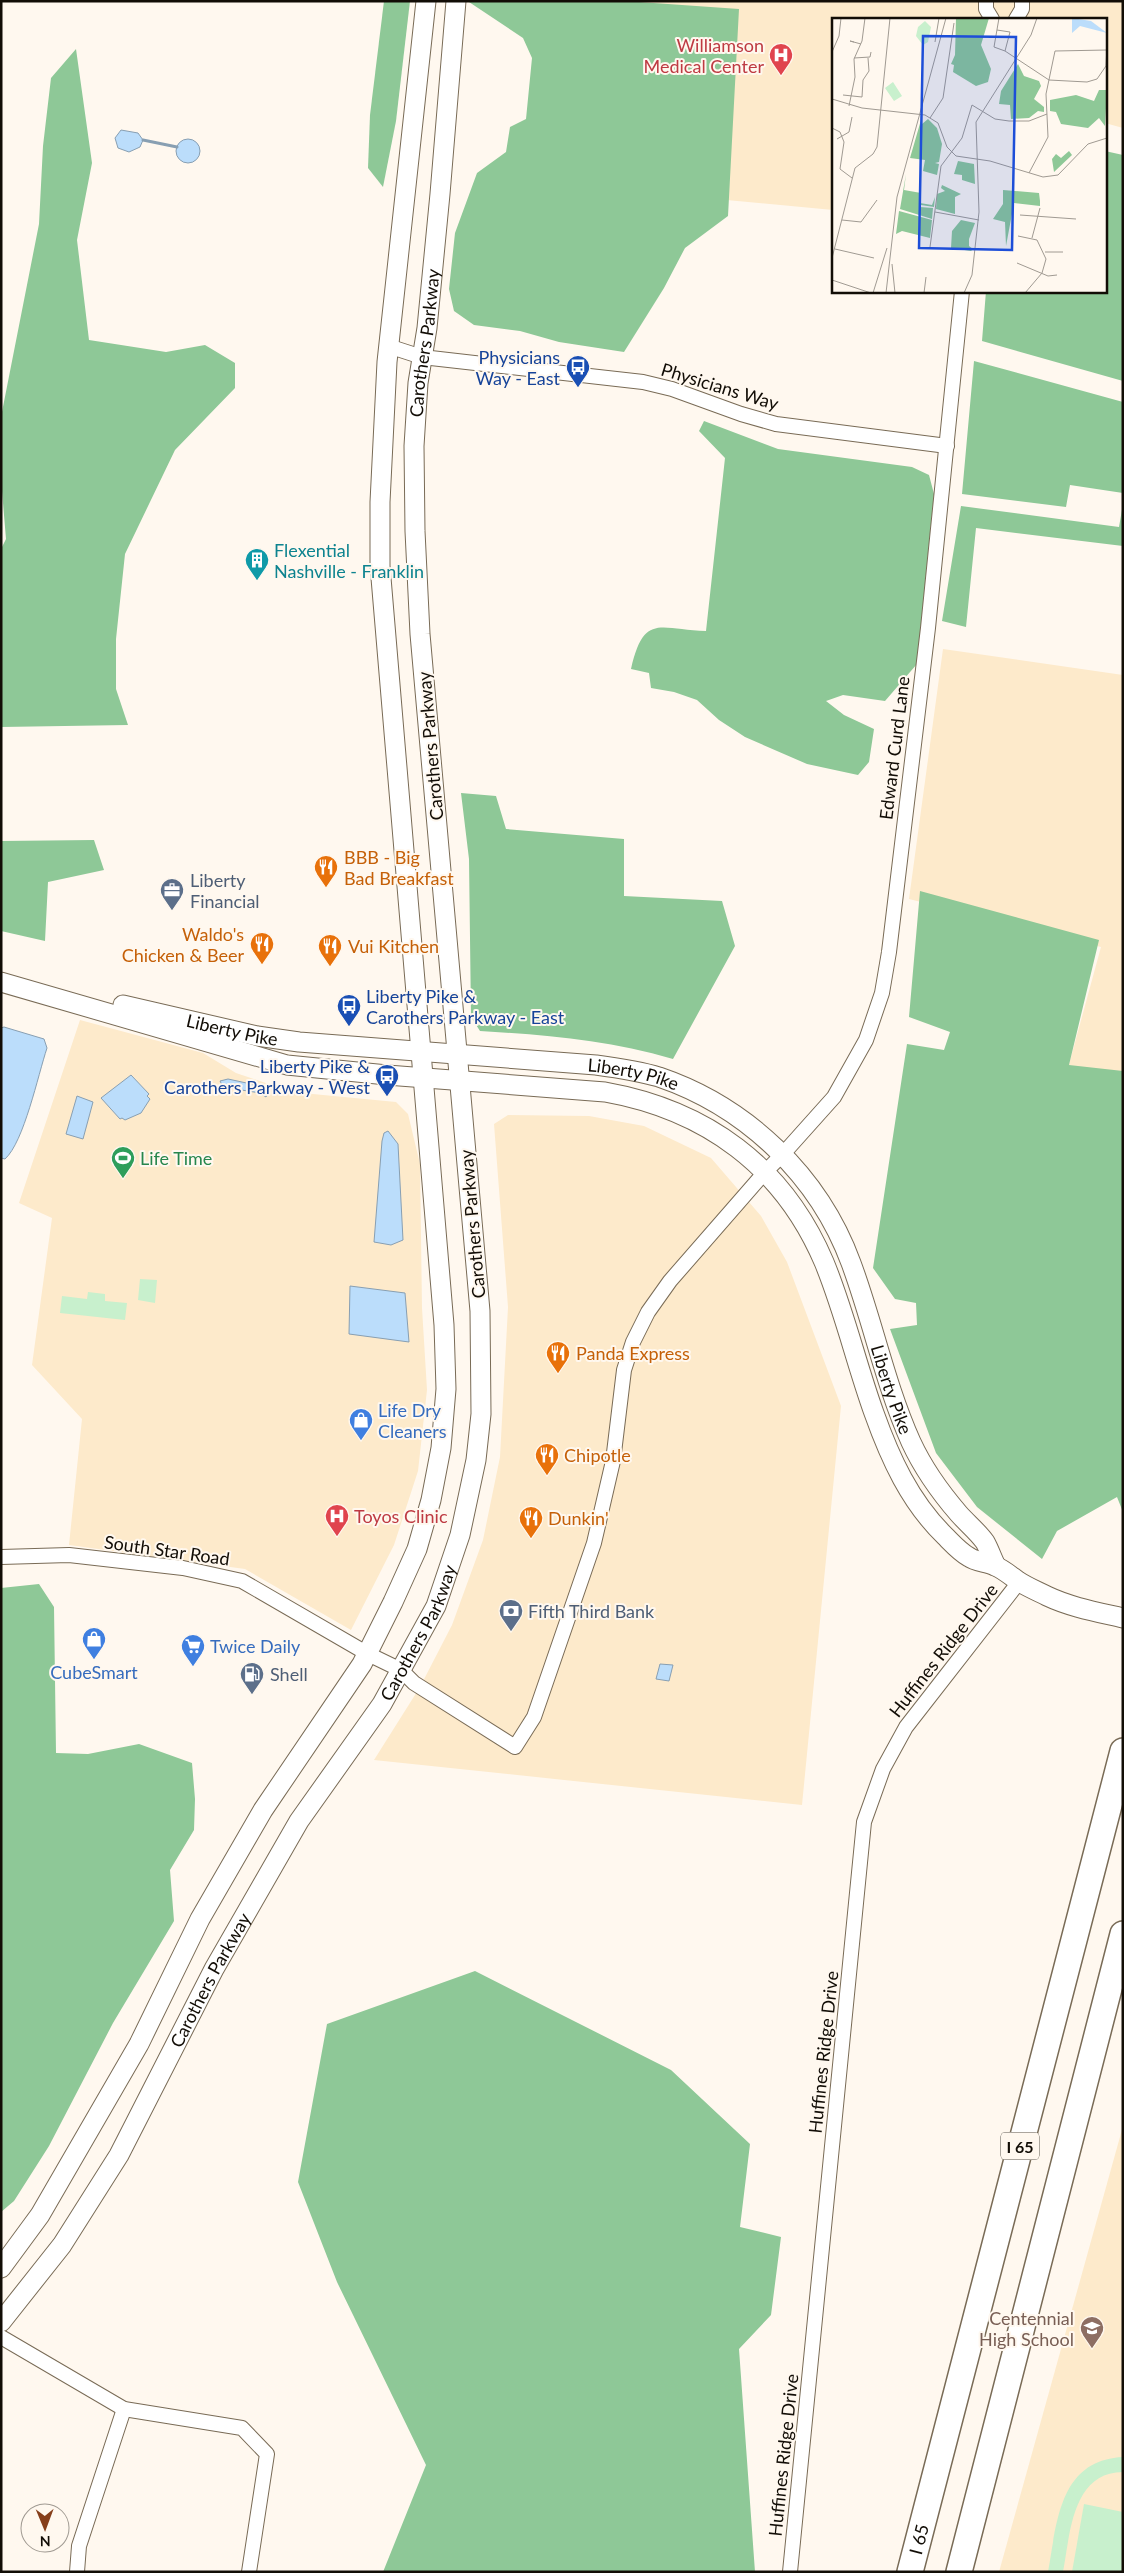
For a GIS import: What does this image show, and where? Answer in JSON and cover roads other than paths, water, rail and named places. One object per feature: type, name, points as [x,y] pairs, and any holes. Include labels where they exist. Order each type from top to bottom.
[{"type":"highway","name":"I 65","points":[[910,2572],[1123,1752]]},
{"type":"highway","name":"I 65","points":[[959,2572],[1123,1934]]},
{"type":"highway","points":[[974,2572],[980,2539],[978,2494]]},
{"type":"highway","points":[[902,2572],[918,2541]]},
{"type":"main road","name":"Carothers Parkway","points":[[1,2268],[40,2215],[139,2044],[200,1919],[263,1810],[368,1654],[417,1549],[431,1500],[440,1448],[446,1389],[444,1324],[380,566],[380,502],[388,354],[426,1]]},
{"type":"main road","name":"Carothers Parkway","points":[[1,2322],[62,2245],[120,2155],[214,1970],[299,1821],[382,1704],[401,1670],[436,1606],[460,1535],[476,1460],[480,1423],[480,1311],[420,634],[414,446],[440,194],[456,1]]},
{"type":"main road","name":"Liberty Pike","points":[[1,977],[257,1036],[298,1042],[596,1065],[659,1077],[711,1100],[749,1125],[783,1154],[805,1178],[840,1236],[851,1263],[900,1416],[915,1451],[934,1484],[984,1541],[996,1566]]},
{"type":"main road","name":"Liberty Pike","points":[[1,982],[288,1065],[605,1092],[633,1097],[671,1108],[700,1123],[726,1138],[765,1172],[785,1195],[807,1228],[824,1262],[889,1453],[908,1489],[944,1535],[969,1558],[996,1566],[1020,1582],[1067,1603],[1123,1618]]},
{"type":"main road","points":[[847,1333],[871,1326]]},
{"type":"street","points":[[986,1],[986,9],[991,18]]},
{"type":"street","points":[[1017,18],[1022,9],[1022,1]]},
{"type":"street","name":"Edward Curd Lane","points":[[515,1747],[534,1716],[594,1543],[613,1461],[624,1370],[633,1342],[648,1312],[670,1281],[765,1172],[834,1097],[856,1062],[866,1040],[882,993],[890,952],[947,446],[962,292]]},
{"type":"street","name":"Physicians Way","points":[[388,354],[643,382],[672,389],[741,414],[776,424],[947,446]]},
{"type":"street","name":"South Star Road","points":[[1,1557],[69,1555],[183,1568],[242,1580],[368,1654],[401,1670],[414,1683],[515,1747]]},
{"type":"street","name":"Huffines Ridge Drive","points":[[790,2572],[864,1822],[883,1769],[906,1727],[1020,1582]]},
{"type":"street","points":[[1,2337],[124,2409],[242,2428],[267,2454],[249,2572]]},
{"type":"street","points":[[77,2572],[79,2546],[124,2409]]},
{"type":"water","points":[[121,130],[138,133],[143,140],[140,147],[129,152],[118,148],[115,138]]},
{"type":"water","points":[[188,139],[196,143],[200,151],[196,159],[188,163],[180,159],[176,151],[180,143]]},
{"type":"water","points":[[4,1027],[44,1039],[47,1048],[24,1124],[12,1150],[5,1159],[1,1158],[1,1028]]},
{"type":"water","points":[[131,1075],[149,1094],[147,1096],[150,1099],[141,1113],[125,1120],[120,1119],[101,1098]]},
{"type":"water","points":[[228,1079],[265,1087],[268,1093],[266,1097],[260,1093],[223,1087],[220,1081]]},
{"type":"water","points":[[77,1096],[93,1102],[83,1139],[66,1134]]},
{"type":"water","points":[[388,1131],[398,1144],[403,1240],[391,1245],[374,1242],[382,1141],[384,1133]]},
{"type":"water","points":[[350,1286],[405,1293],[409,1342],[349,1334]]},
{"type":"water","points":[[660,1664],[673,1665],[669,1681],[656,1679]]},
{"type":"waterway","points":[[143,140],[177,147]]},
{"type":"place","name":"Williamson Medical Center","points":[[781,76]]},
{"type":"place","name":"Physicians Way - East","points":[[578,388]]},
{"type":"place","name":"Flexential Nashville - Franklin","points":[[257,581]]},
{"type":"place","name":"BBB - Big Bad Breakfast","points":[[326,888]]},
{"type":"place","name":"Liberty Financial","points":[[172,911]]},
{"type":"place","name":"Waldo's Chicken & Beer","points":[[262,965]]},
{"type":"place","name":"Vui Kitchen","points":[[330,967]]},
{"type":"place","name":"Liberty Pike & Carothers Parkway - East","points":[[349,1027]]},
{"type":"place","name":"Liberty Pike & Carothers Parkway - West","points":[[387,1097]]},
{"type":"place","name":"Life Time","points":[[123,1179]]},
{"type":"place","name":"Panda Express","points":[[558,1374]]},
{"type":"place","name":"Life Dry Cleaners","points":[[361,1441]]},
{"type":"place","name":"Chipotle","points":[[547,1476]]},
{"type":"place","name":"Toyos Clinic","points":[[337,1537]]},
{"type":"place","name":"Dunkin'","points":[[531,1539]]},
{"type":"place","name":"Fifth Third Bank","points":[[511,1632]]},
{"type":"place","name":"CubeSmart","points":[[94,1660]]},
{"type":"place","name":"Twice Daily","points":[[193,1667]]},
{"type":"place","name":"Shell","points":[[252,1695]]},
{"type":"place","name":"Centennial High School","points":[[1092,2349]]}]
